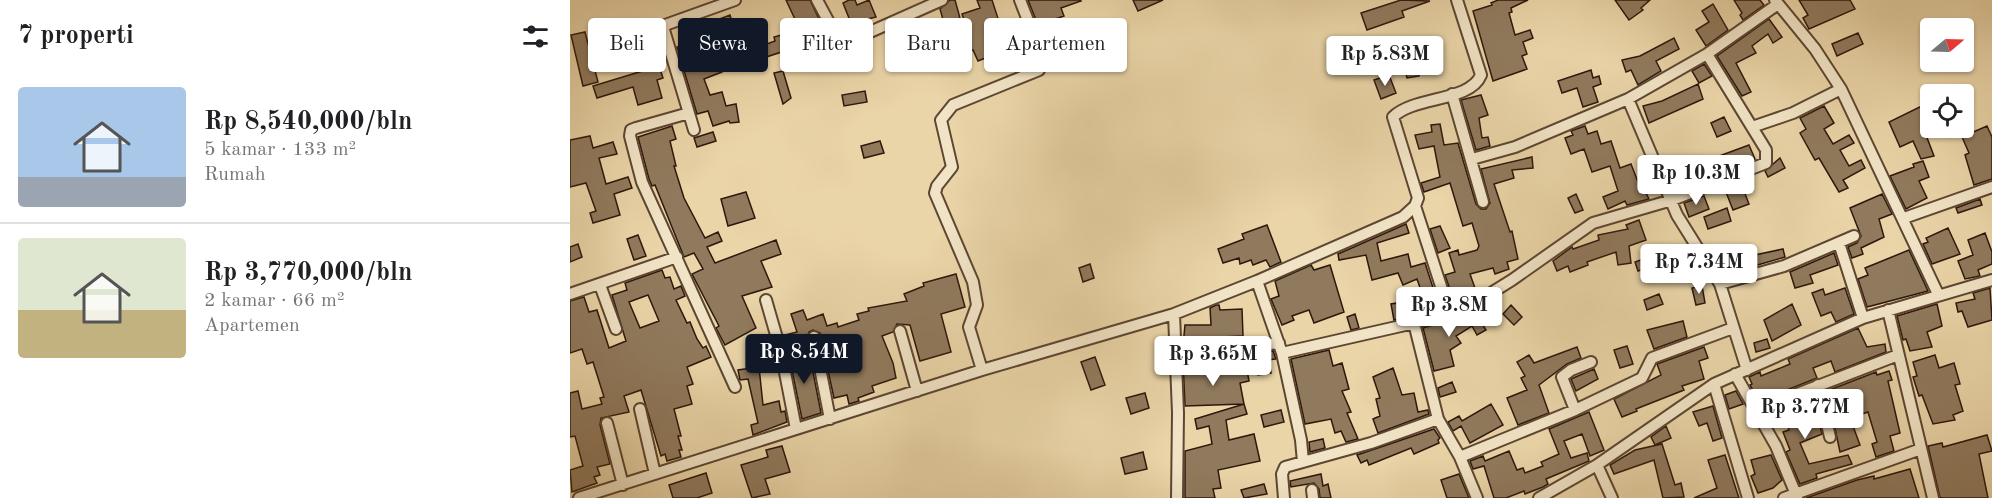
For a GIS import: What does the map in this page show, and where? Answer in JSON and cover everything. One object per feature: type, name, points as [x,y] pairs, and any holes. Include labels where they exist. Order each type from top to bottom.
[{"type":"street","points":[[694,130],[664,30],[665,25],[735,0]]},
{"type":"street","points":[[817,0],[839,41],[843,44],[942,0]]},
{"type":"street","points":[[982,370],[969,327],[977,305],[975,291],[935,193],[937,186],[952,167],[941,120],[953,105],[1040,70],[1041,54],[1020,0]]},
{"type":"street","points":[[1450,314],[1415,206],[1417,192],[1393,117],[1416,104],[1471,87],[1481,75],[1457,0]]},
{"type":"street","points":[[1472,159],[1515,147],[1628,99],[1707,54],[1777,2],[1815,49],[1841,89],[1938,294]]},
{"type":"street","points":[[1174,354],[1280,348],[1450,314],[1485,298],[1581,229],[1672,200],[1766,163],[1766,150],[1707,54]]},
{"type":"street","points":[[1752,127],[1810,105],[1841,89]]},
{"type":"street","points":[[1452,94],[1483,202]]},
{"type":"street","points":[[1628,99],[1690,240],[1720,284],[1747,370]]},
{"type":"street","points":[[689,113],[636,128],[630,132],[642,182],[735,387]]},
{"type":"street","points":[[1904,218],[1992,187]]},
{"type":"street","points":[[579,498],[982,370],[1173,314],[1257,281],[1403,217],[1415,206]]},
{"type":"street","points":[[1720,284],[1784,266],[1854,236]]},
{"type":"street","points":[[1839,243],[1863,318]]},
{"type":"street","points":[[570,294],[677,257]]},
{"type":"street","points":[[1539,498],[1597,465],[1714,384],[1863,318],[1938,294],[1992,280]]},
{"type":"street","points":[[1257,281],[1280,348],[1301,440],[1303,462]]},
{"type":"street","points":[[600,285],[616,329]]},
{"type":"street","points":[[766,300],[781,352],[796,429]]},
{"type":"street","points":[[1888,310],[1933,498]]},
{"type":"street","points":[[1173,314],[1178,412],[1177,498]]},
{"type":"street","points":[[1414,323],[1438,418],[1460,458],[1477,498]]},
{"type":"street","points":[[1460,458],[1575,410],[1642,378],[1652,358],[1733,328]]},
{"type":"street","points":[[900,331],[917,391]]},
{"type":"street","points":[[814,337],[830,418]]},
{"type":"street","points":[[1756,410],[1898,355]]},
{"type":"street","points":[[1575,410],[1562,377],[1571,369],[1591,362]]},
{"type":"street","points":[[1735,374],[1776,446],[1796,495]]},
{"type":"street","points":[[1714,384],[1748,498]]},
{"type":"street","points":[[1818,385],[1830,437]]},
{"type":"street","points":[[640,409],[655,474]]},
{"type":"street","points":[[1284,498],[1283,469],[1371,443],[1438,418]]},
{"type":"street","points":[[607,423],[623,485]]},
{"type":"street","points":[[1784,498],[1921,449]]},
{"type":"street","points":[[1597,465],[1612,498]]},
{"type":"building","points":[[786,0],[810,0],[819,18],[794,18]]},
{"type":"building","points":[[855,0],[857,5],[869,0],[876,17],[849,18],[843,3]]},
{"type":"building","points":[[950,0],[955,0],[960,18],[943,18],[940,9]]},
{"type":"building","points":[[977,0],[992,0],[998,18],[984,18],[984,59],[978,61],[972,50],[972,18],[963,18],[962,14],[980,8]]},
{"type":"building","points":[[1028,0],[1081,1],[1061,8],[1064,16],[1035,18]]},
{"type":"building","points":[[1133,0],[1163,0],[1138,11]]},
{"type":"building","points":[[1401,0],[1430,1],[1402,11],[1404,17],[1367,30],[1361,13]]},
{"type":"building","points":[[1498,0],[1528,0],[1511,8],[1512,12],[1509,13],[1515,35],[1530,30],[1533,38],[1523,42],[1527,54],[1522,56],[1527,69],[1493,81],[1473,11],[1492,5],[1491,3]]},
{"type":"building","points":[[1615,0],[1650,0],[1641,8],[1643,10],[1629,20]]},
{"type":"building","points":[[1734,0],[1760,0],[1764,5],[1743,20],[1740,15],[1742,13]]},
{"type":"building","points":[[1799,0],[1850,0],[1855,9],[1809,29],[1803,18],[1808,15]]},
{"type":"building","points":[[1713,4],[1728,30],[1706,46],[1696,30],[1709,22],[1702,11]]},
{"type":"building","points":[[1769,19],[1782,37],[1773,43],[1768,34],[1752,46],[1756,53],[1736,63],[1751,92],[1742,96],[1717,56]]},
{"type":"building","points":[[585,32],[588,44],[588,72],[595,72],[598,82],[583,86],[571,35]]},
{"type":"building","points":[[1858,33],[1863,44],[1837,56],[1832,44]]},
{"type":"building","points":[[780,35],[780,53],[768,56],[768,44],[775,41],[774,37]]},
{"type":"building","points":[[1674,38],[1679,49],[1656,61],[1661,71],[1638,85],[1631,70],[1626,72],[1622,60],[1640,56]]},
{"type":"building","points":[[1416,63],[1419,76],[1407,78],[1404,65]]},
{"type":"building","points":[[1704,64],[1712,76],[1699,83],[1692,71]]},
{"type":"building","points":[[1591,70],[1593,78],[1599,76],[1601,84],[1593,87],[1598,102],[1583,107],[1577,88],[1562,93],[1558,81]]},
{"type":"building","points":[[639,72],[661,72],[663,78],[657,80],[662,98],[638,105],[633,87],[597,98],[593,86]]},
{"type":"building","points":[[684,72],[722,72],[704,79],[710,95],[722,92],[726,106],[736,104],[739,122],[730,123],[729,121],[713,126],[708,111],[697,114]]},
{"type":"building","points":[[783,72],[791,98],[783,104],[774,73]]},
{"type":"building","points":[[1389,75],[1396,93],[1381,99],[1374,80]]},
{"type":"building","points":[[1698,84],[1703,99],[1649,123],[1643,106],[1662,101]]},
{"type":"building","points":[[865,91],[867,102],[844,106],[842,95]]},
{"type":"building","points":[[1481,95],[1488,115],[1479,118],[1482,138],[1488,137],[1490,146],[1476,150],[1461,100]]},
{"type":"building","points":[[1824,106],[1834,123],[1824,129],[1833,144],[1849,135],[1854,143],[1840,150],[1849,166],[1861,160],[1865,168],[1843,180],[1848,188],[1839,192],[1819,158],[1815,160],[1800,133],[1806,129],[1800,118]]},
{"type":"building","points":[[1920,107],[1920,138],[1927,138],[1934,156],[1921,159],[1913,141],[1900,147],[1889,122]]},
{"type":"building","points":[[1724,117],[1731,131],[1717,137],[1711,123]]},
{"type":"building","points":[[1440,124],[1444,145],[1458,143],[1476,204],[1481,209],[1486,209],[1490,203],[1481,169],[1532,157],[1533,168],[1512,170],[1514,178],[1494,184],[1510,232],[1512,231],[1518,259],[1507,262],[1509,269],[1495,274],[1493,268],[1470,274],[1476,291],[1453,298],[1445,275],[1455,272],[1449,253],[1458,250],[1459,255],[1477,250],[1479,246],[1472,223],[1463,226],[1450,183],[1424,192],[1421,183],[1440,177],[1434,146],[1419,149],[1415,135],[1432,132],[1431,125]]},
{"type":"building","points":[[672,126],[676,139],[670,141],[676,166],[674,166],[684,198],[705,238],[718,232],[722,241],[707,247],[715,263],[776,240],[781,254],[761,261],[772,287],[742,296],[756,328],[725,345],[716,328],[719,326],[692,274],[703,269],[694,253],[684,257],[655,185],[652,186],[649,179],[638,137]]},
{"type":"building","points":[[1585,126],[1588,134],[1597,131],[1601,144],[1611,141],[1620,168],[1631,164],[1638,182],[1640,181],[1649,199],[1627,205],[1625,201],[1608,209],[1603,197],[1618,191],[1610,166],[1592,172],[1584,149],[1571,154],[1565,138],[1573,135],[1571,131]]},
{"type":"building","points":[[1987,126],[1992,137],[1992,179],[1974,185],[1965,155],[1969,153],[1962,138],[1974,138],[1974,132]]},
{"type":"building","points":[[713,132],[716,141],[697,147],[694,138]]},
{"type":"building","points":[[590,136],[593,148],[613,142],[617,154],[599,158],[606,184],[628,177],[632,188],[614,194],[620,215],[593,223],[590,213],[596,211],[586,183],[570,187],[570,140]]},
{"type":"building","points":[[880,141],[884,153],[864,158],[861,146]]},
{"type":"building","points":[[1749,145],[1755,159],[1680,189],[1674,167],[1685,163],[1687,168]]},
{"type":"building","points":[[1780,158],[1785,168],[1768,177],[1765,171]]},
{"type":"building","points":[[1923,161],[1929,177],[1919,181],[1927,198],[1906,209],[1890,176]]},
{"type":"building","points":[[1740,181],[1749,204],[1733,210],[1724,187]]},
{"type":"building","points":[[746,192],[755,218],[728,226],[721,199]]},
{"type":"building","points":[[1576,194],[1583,210],[1575,213],[1568,198]]},
{"type":"building","points":[[1882,194],[1892,214],[1879,219],[1884,237],[1861,248],[1863,254],[1852,258],[1848,247],[1857,243],[1861,236],[1850,208]]},
{"type":"building","points":[[1704,196],[1709,209],[1689,217],[1684,203]]},
{"type":"building","points":[[1980,199],[1982,205],[1958,213],[1956,208]]},
{"type":"building","points":[[1727,208],[1731,221],[1708,229],[1704,217]]},
{"type":"building","points":[[1639,220],[1646,240],[1629,246],[1631,263],[1618,265],[1616,252],[1587,262],[1588,265],[1570,272],[1568,266],[1557,271],[1553,261],[1572,247],[1573,249],[1599,240],[1598,235],[1628,229],[1626,225]]},
{"type":"building","points":[[1406,224],[1409,233],[1377,243],[1381,261],[1408,254],[1411,267],[1425,263],[1438,308],[1394,320],[1391,304],[1424,299],[1417,279],[1403,285],[1398,273],[1372,280],[1366,255],[1339,260],[1338,254]]},
{"type":"building","points":[[1267,225],[1281,262],[1270,267],[1266,260],[1253,265],[1251,260],[1240,264],[1239,258],[1223,263],[1218,249],[1244,239],[1242,234]]},
{"type":"building","points":[[1440,226],[1450,248],[1438,253],[1430,229]]},
{"type":"building","points":[[1948,228],[1960,254],[1932,264],[1923,244],[1928,242],[1926,238]]},
{"type":"building","points":[[1985,233],[1992,252],[1992,264],[1978,270],[1980,276],[1965,279],[1958,261],[1973,255],[1968,240]]},
{"type":"building","points":[[638,235],[646,256],[634,260],[627,239]]},
{"type":"building","points":[[578,244],[582,257],[570,262],[570,247]]},
{"type":"building","points":[[1783,249],[1785,257],[1726,274],[1720,254],[1734,250],[1736,259]]},
{"type":"building","points":[[1909,250],[1928,291],[1867,307],[1858,279],[1868,275],[1865,268]]},
{"type":"building","points":[[1834,253],[1838,265],[1810,275],[1813,283],[1795,288],[1790,272]]},
{"type":"building","points":[[1647,258],[1650,267],[1638,271],[1635,262]]},
{"type":"building","points":[[1090,264],[1094,278],[1083,282],[1079,268]]},
{"type":"building","points":[[1311,265],[1314,270],[1330,265],[1344,312],[1314,323],[1309,310],[1292,316],[1294,320],[1282,325],[1271,299],[1279,296],[1275,281]]},
{"type":"building","points":[[662,270],[665,278],[670,277],[674,289],[681,286],[685,296],[676,300],[687,323],[690,322],[697,339],[703,348],[706,346],[711,357],[687,367],[693,384],[687,386],[692,404],[674,409],[681,436],[678,436],[682,450],[679,450],[681,457],[667,461],[665,454],[661,456],[641,390],[624,396],[629,412],[601,418],[600,425],[610,464],[597,467],[600,475],[594,477],[597,483],[572,492],[570,470],[583,466],[575,436],[570,437],[570,393],[578,391],[582,409],[602,404],[600,398],[604,397],[593,362],[587,364],[582,349],[570,353],[570,301],[584,297],[589,312],[597,310],[609,348],[626,341],[612,295],[627,290],[625,283]],"holes":[[[648,295],[659,321],[640,328],[629,302]]]},
{"type":"building","points":[[956,274],[965,307],[941,314],[951,352],[920,361],[910,325],[897,324],[893,332],[882,336],[893,363],[896,378],[872,386],[874,392],[858,398],[859,401],[849,404],[847,395],[834,398],[827,366],[837,363],[830,341],[823,343],[820,333],[813,330],[809,332],[807,338],[788,344],[785,335],[797,332],[791,314],[803,310],[807,320],[823,314],[827,326],[837,323],[838,327],[859,320],[857,314],[869,311],[868,308],[907,301],[904,294],[924,286],[923,283]]},
{"type":"building","points":[[1702,286],[1705,303],[1696,305],[1692,288]]},
{"type":"building","points":[[1845,288],[1854,314],[1836,322],[1831,312],[1821,316],[1812,293],[1823,289],[1825,295]]},
{"type":"building","points":[[1990,288],[1992,320],[1968,327],[1962,311],[1958,312],[1956,303],[1975,299],[1973,293]]},
{"type":"building","points":[[1659,294],[1663,304],[1647,310],[1644,300]]},
{"type":"building","points":[[1792,304],[1801,325],[1772,341],[1764,320]]},
{"type":"building","points":[[1937,304],[1942,326],[1927,332],[1932,347],[1910,351],[1906,339],[1903,340],[1897,316]]},
{"type":"building","points":[[1219,305],[1220,310],[1242,309],[1243,336],[1222,337],[1223,340],[1183,346],[1185,325],[1211,325],[1210,308]]},
{"type":"building","points":[[1511,305],[1522,317],[1514,325],[1503,314]]},
{"type":"building","points":[[1475,312],[1486,330],[1477,335],[1472,326],[1456,336],[1461,343],[1450,350],[1454,366],[1434,371],[1423,328]]},
{"type":"building","points":[[1355,314],[1359,328],[1351,330],[1347,317]]},
{"type":"building","points":[[1683,321],[1687,337],[1654,349],[1647,330]]},
{"type":"building","points":[[1858,328],[1867,347],[1885,344],[1886,352],[1835,372],[1831,361],[1813,368],[1817,378],[1759,401],[1750,385],[1752,384],[1749,377],[1760,372],[1761,376],[1790,364],[1788,359]]},
{"type":"building","points":[[1767,339],[1770,348],[1756,352],[1754,343]]},
{"type":"building","points":[[796,344],[803,369],[812,367],[821,413],[802,419],[787,346]]},
{"type":"building","points":[[1627,346],[1633,364],[1620,368],[1614,350]]},
{"type":"building","points":[[1577,347],[1581,358],[1567,364],[1539,385],[1549,413],[1518,425],[1507,398],[1527,390],[1521,378],[1525,376],[1517,362],[1529,355],[1534,363]]},
{"type":"building","points":[[1704,347],[1708,358],[1699,361],[1704,379],[1682,386],[1684,390],[1622,417],[1614,399],[1661,375],[1657,364]]},
{"type":"building","points":[[773,350],[776,366],[767,368],[763,352]]},
{"type":"building","points":[[1329,350],[1333,366],[1342,363],[1349,389],[1342,391],[1351,412],[1347,413],[1358,439],[1346,442],[1341,431],[1335,433],[1331,419],[1305,424],[1291,359]]},
{"type":"building","points":[[1273,351],[1276,359],[1269,360],[1271,373],[1258,375],[1256,353]]},
{"type":"building","points":[[1935,355],[1939,368],[1954,363],[1960,384],[1955,385],[1963,411],[1953,415],[1955,420],[1933,424],[1922,395],[1919,396],[1913,377],[1917,376],[1913,362]]},
{"type":"building","points":[[1095,357],[1105,385],[1091,390],[1081,362]]},
{"type":"building","points":[[1192,360],[1194,371],[1198,372],[1220,370],[1221,374],[1247,370],[1249,381],[1240,383],[1244,404],[1185,406],[1183,361]]},
{"type":"building","points":[[759,367],[763,405],[779,401],[781,412],[785,411],[787,422],[753,435],[751,425],[758,423],[748,379],[740,380],[738,370]]},
{"type":"building","points":[[1393,368],[1402,395],[1414,393],[1418,412],[1428,410],[1429,414],[1378,433],[1373,419],[1380,416],[1376,399],[1380,398],[1373,377]]},
{"type":"building","points":[[1594,369],[1598,379],[1576,391],[1571,379]]},
{"type":"building","points":[[1889,371],[1892,380],[1888,381],[1900,433],[1890,436],[1894,451],[1876,457],[1872,444],[1877,442],[1868,412],[1850,418],[1860,445],[1840,452],[1827,391],[1876,372],[1877,375]]},
{"type":"building","points":[[1452,382],[1456,392],[1440,397],[1438,388]]},
{"type":"building","points":[[1736,391],[1743,404],[1729,409],[1725,395]]},
{"type":"building","points":[[1145,393],[1149,408],[1131,414],[1126,398]]},
{"type":"building","points":[[1813,396],[1822,434],[1800,443],[1809,464],[1848,455],[1852,464],[1816,474],[1817,478],[1800,484],[1786,452],[1790,450],[1783,432],[1789,430],[1783,413],[1770,418],[1768,413]]},
{"type":"building","points":[[1244,404],[1247,414],[1226,420],[1229,440],[1254,434],[1260,461],[1218,470],[1221,488],[1213,489],[1215,498],[1185,498],[1185,451],[1212,444],[1209,426],[1197,429],[1195,419]]},
{"type":"building","points":[[1491,404],[1503,425],[1470,443],[1461,426],[1453,431],[1448,422],[1459,416],[1462,421]]},
{"type":"building","points":[[1713,406],[1722,438],[1713,441],[1707,423],[1699,426],[1693,412]]},
{"type":"building","points":[[1281,410],[1284,422],[1264,427],[1261,415]]},
{"type":"building","points":[[1589,412],[1604,450],[1590,456],[1582,434],[1564,441],[1571,458],[1587,453],[1589,461],[1546,479],[1548,484],[1543,487],[1525,494],[1524,491],[1506,498],[1494,498],[1484,466],[1473,469],[1470,461],[1483,456],[1485,461],[1509,451],[1517,470],[1523,468],[1525,473],[1543,466],[1541,462],[1559,454],[1549,429]]},
{"type":"building","points":[[1666,426],[1671,438],[1655,445],[1651,437]]},
{"type":"building","points":[[1434,429],[1440,438],[1439,443],[1414,454],[1411,448],[1369,465],[1367,460],[1361,463],[1357,455]]},
{"type":"building","points":[[1987,435],[1992,451],[1979,454],[1988,498],[1940,498],[1928,446],[1942,443],[1943,447]]},
{"type":"building","points":[[1323,439],[1325,448],[1310,452],[1309,442]]},
{"type":"building","points":[[1662,444],[1675,485],[1681,483],[1684,497],[1663,498],[1654,460],[1614,474],[1610,465],[1635,450]]},
{"type":"building","points":[[782,446],[790,472],[765,479],[770,494],[752,498],[741,465],[768,457],[766,450]]},
{"type":"building","points":[[1143,452],[1147,469],[1125,474],[1121,458]]},
{"type":"building","points":[[1725,455],[1739,498],[1694,498],[1717,488],[1708,460]]},
{"type":"building","points":[[1771,455],[1782,480],[1773,488],[1758,493],[1751,476],[1755,474],[1751,460]]},
{"type":"building","points":[[1910,469],[1919,498],[1806,498],[1857,480],[1874,476],[1874,479]]},
{"type":"building","points":[[706,473],[712,493],[697,498],[673,498],[669,485]]},
{"type":"building","points":[[1321,474],[1323,486],[1328,484],[1331,498],[1320,498],[1319,489],[1314,483],[1291,487],[1290,481]]},
{"type":"building","points":[[1459,474],[1469,498],[1447,498],[1441,480]]},
{"type":"building","points":[[1264,484],[1267,494],[1244,498],[1241,490]]}]
